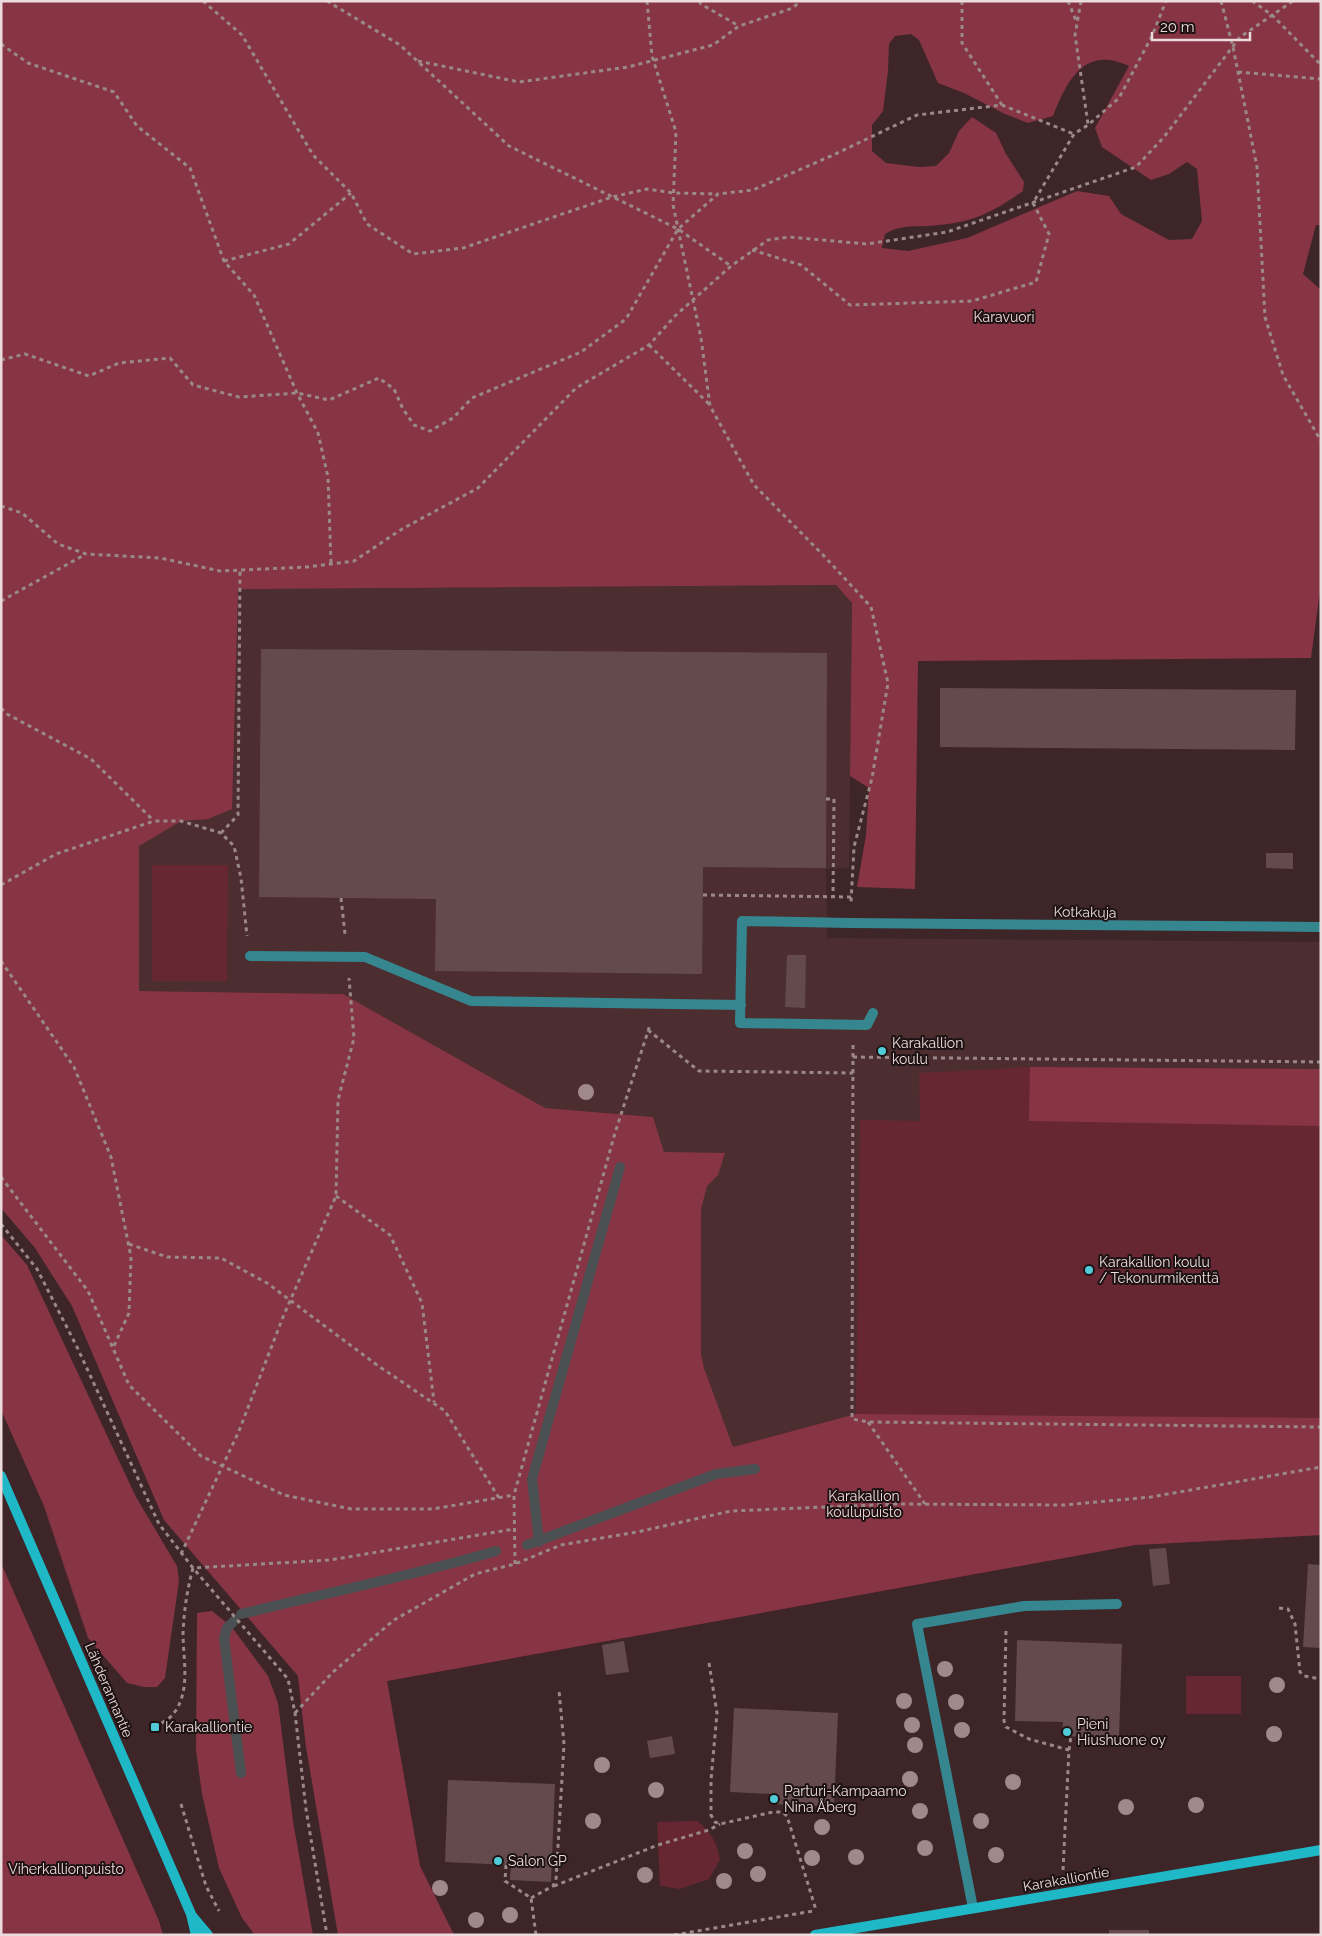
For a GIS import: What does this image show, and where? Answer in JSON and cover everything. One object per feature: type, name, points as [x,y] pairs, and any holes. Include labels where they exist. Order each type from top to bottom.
[{"type":"main road","name":"Lähderannantie","points":[[1,1476],[191,1914],[196,1935]]},
{"type":"main road","name":"Karakalliontie","points":[[815,1935],[1321,1850]]},
{"type":"main road","name":"Lähderannantie","points":[[191,1914],[208,1935]]},
{"type":"street","name":"Kotkakuja","points":[[741,1005],[742,921],[1321,928]]},
{"type":"street","points":[[250,956],[364,957],[471,1001],[741,1005],[740,1023],[867,1025],[873,1013]]},
{"type":"street","points":[[973,1908],[917,1624],[1024,1606],[1117,1604]]},
{"type":"path","points":[[204,1],[242,35],[313,155],[351,193],[367,224],[413,254],[463,248],[612,197],[648,189],[674,193],[718,194],[752,190],[831,156],[917,115],[1002,105],[1074,134]]},
{"type":"path","points":[[327,1],[400,45],[509,146],[678,230],[731,266]]},
{"type":"path","points":[[647,1],[653,60],[676,132],[673,204],[702,338],[710,406]]},
{"type":"path","points":[[699,1],[739,26]]},
{"type":"path","points":[[418,61],[519,82],[628,67],[713,45],[739,26],[793,8],[800,1]]},
{"type":"path","points":[[962,1],[962,43],[1002,105]]},
{"type":"path","points":[[1068,1],[1078,23]]},
{"type":"path","points":[[1081,1],[1075,35],[1088,125]]},
{"type":"path","points":[[1033,203],[1074,134],[1088,125],[1119,98],[1152,36],[1166,1]]},
{"type":"path","points":[[1221,1],[1233,46],[1257,166],[1265,317],[1283,375],[1321,441]]},
{"type":"path","points":[[1252,1],[1272,15],[1321,66]]},
{"type":"path","points":[[1,506],[22,513],[58,544],[86,554],[160,558],[220,572],[307,567],[354,561],[402,529],[478,488],[576,388],[649,345],[675,316],[731,266],[768,240],[789,236],[867,244],[947,232],[1136,166],[1164,137],[1240,37],[1293,1]]},
{"type":"path","points":[[1,44],[28,63],[114,92],[137,126],[190,168],[224,261],[254,295],[297,393],[318,432],[328,477],[331,563]]},
{"type":"path","points":[[1238,72],[1321,79]]},
{"type":"path","points":[[224,261],[289,244],[351,193]]},
{"type":"path","points":[[1,360],[25,354],[89,376],[119,363],[170,358],[192,385],[239,397],[297,393],[329,400],[379,378],[394,389],[403,409],[414,426],[430,431],[453,418],[472,398],[580,352],[626,319],[678,230],[718,194]]},
{"type":"path","points":[[752,250],[801,265],[850,305],[972,301],[1036,282],[1049,234],[1033,203]]},
{"type":"path","points":[[649,345],[710,406],[754,485],[825,557],[870,607],[888,683],[872,778],[854,847],[850,923]]},
{"type":"path","points":[[1,601],[86,554]]},
{"type":"path","points":[[221,833],[238,815],[240,570]]},
{"type":"path","points":[[1,708],[7,714],[91,759],[154,821]]},
{"type":"path","points":[[826,799],[834,799],[833,897]]},
{"type":"path","points":[[1,885],[56,854],[154,821],[181,821],[221,833],[234,846],[241,878],[250,956]]},
{"type":"path","points":[[703,894],[851,897]]},
{"type":"path","points":[[182,1554],[239,1431],[290,1300],[336,1196],[338,1100],[354,1038],[348,957],[341,898]]},
{"type":"path","points":[[1,961],[74,1067],[111,1157],[131,1257],[129,1313],[113,1348]]},
{"type":"path","points":[[515,1564],[514,1495],[614,1133],[657,1004]]},
{"type":"path","points":[[854,1025],[852,1419],[868,1422],[1321,1427]]},
{"type":"path","points":[[648,1030],[699,1072],[854,1073]]},
{"type":"path","points":[[854,1057],[1321,1062]]},
{"type":"path","points":[[1,1177],[88,1291],[129,1385],[202,1456],[284,1495],[351,1509],[433,1508],[514,1495]]},
{"type":"path","points":[[336,1196],[390,1235],[422,1303],[434,1403]]},
{"type":"path","points":[[1,1224],[37,1269],[77,1347],[158,1524],[288,1679],[295,1713],[306,1809],[327,1935]]},
{"type":"path","points":[[128,1244],[167,1257],[221,1258],[267,1283],[377,1365],[445,1411],[499,1498]]},
{"type":"path","points":[[868,1422],[925,1504]]},
{"type":"path","points":[[295,1713],[333,1672],[394,1620],[475,1574],[515,1564],[561,1545],[637,1532],[732,1511],[925,1504],[1064,1505],[1151,1497],[1321,1467]]},
{"type":"path","points":[[193,1568],[330,1560],[514,1529]]},
{"type":"path","points":[[155,1727],[173,1714],[180,1700],[186,1676],[183,1634],[186,1593],[193,1568]]},
{"type":"path","points":[[1279,1608],[1288,1609],[1295,1624],[1300,1672],[1304,1676],[1321,1679]]},
{"type":"path","points":[[1007,1609],[1004,1721],[1006,1727],[1029,1739],[1069,1750]]},
{"type":"path","points":[[709,1663],[717,1713],[711,1780],[711,1815],[715,1822],[720,1824]]},
{"type":"path","points":[[553,1886],[556,1880],[564,1744],[559,1692]]},
{"type":"path","points":[[1063,1870],[1071,1736]]},
{"type":"path","points":[[181,1804],[206,1886],[222,1917]]},
{"type":"path","points":[[531,1898],[553,1886],[658,1844],[709,1830],[720,1824],[773,1812],[782,1812],[787,1816],[816,1910]]},
{"type":"path","points":[[506,1865],[505,1882],[531,1898]]},
{"type":"path","points":[[531,1898],[536,1935]]},
{"type":"shaded area","name":"Karakallion koulu","points":[[836,585],[852,603],[849,868],[826,869],[827,938],[1321,942],[1321,1418],[856,1414],[733,1447],[704,1368],[701,1353],[701,1209],[664,1152],[653,1117],[545,1108],[343,994],[139,991],[139,846],[237,589]]},
{"type":"green space","points":[[1,1],[1321,1],[1321,225],[1316,225],[1303,274],[1321,290],[1321,583],[1311,658],[918,661],[915,889],[857,887],[866,835],[869,788],[850,776],[852,603],[836,585],[238,589],[232,809],[208,819],[181,821],[139,846],[139,991],[343,994],[545,1108],[653,1117],[664,1152],[725,1153],[718,1175],[707,1186],[701,1209],[701,1353],[704,1368],[733,1447],[856,1414],[1321,1418],[1321,1535],[1135,1545],[387,1681],[420,1866],[454,1935],[338,1935],[306,1747],[298,1676],[164,1520],[72,1306],[35,1248],[1,1208]],"holes":[[[911,34],[919,40],[938,83],[1028,123],[1053,116],[1072,79],[1089,63],[1101,60],[1114,61],[1129,66],[1095,128],[1102,147],[1151,180],[1169,174],[1187,162],[1197,169],[1202,221],[1192,239],[1169,240],[1121,214],[1109,196],[1077,191],[967,238],[908,251],[882,248],[885,234],[898,228],[951,224],[973,218],[1002,205],[1023,191],[1024,182],[1006,154],[996,133],[972,117],[959,131],[949,153],[936,166],[919,167],[886,163],[872,151],[872,125],[883,111],[889,44],[895,36]]]},
{"type":"green space","points":[[152,865],[228,865],[227,981],[152,981]]},
{"type":"green space","name":"Karakallion koulupuisto","points":[[1,953],[733,1447],[856,1414],[860,1120],[920,1121],[919,1073],[1030,1067],[1321,1069],[1321,1535],[1135,1545],[387,1681],[420,1866],[454,1935],[306,1747],[298,1676]]},
{"type":"green space","points":[[1030,1067],[1321,1069],[1321,1126],[1029,1121]]},
{"type":"green space","points":[[1,1235],[27,1265],[136,1497],[177,1566],[179,1581],[165,1678],[157,1687],[144,1687],[127,1683],[88,1638],[44,1506],[1,1410]]},
{"type":"green space","name":"Viherkallionpuisto","points":[[1,1563],[159,1921],[163,1935],[1,1935]]},
{"type":"green space","points":[[212,1611],[231,1626],[268,1676],[278,1703],[293,1821],[313,1935],[255,1935],[242,1918],[219,1868],[202,1794],[196,1750],[197,1613]]},
{"type":"green space","points":[[1186,1676],[1241,1676],[1241,1714],[1186,1714]]},
{"type":"green space","points":[[697,1821],[713,1838],[720,1860],[709,1879],[680,1889],[660,1886],[657,1822]]},
{"type":"building","points":[[261,649],[827,653],[826,868],[703,867],[702,974],[435,971],[436,899],[259,897]]},
{"type":"building","points":[[940,688],[1296,690],[1295,750],[940,747]]},
{"type":"building","points":[[1266,853],[1293,853],[1293,869],[1266,868]]},
{"type":"building","points":[[787,955],[806,955],[805,1008],[785,1007]]},
{"type":"building","points":[[1166,1548],[1170,1584],[1153,1586],[1149,1549]]},
{"type":"building","points":[[1308,1564],[1321,1565],[1321,1648],[1303,1647]]},
{"type":"building","points":[[1017,1640],[1122,1644],[1119,1738],[1062,1736],[1063,1722],[1015,1721]]},
{"type":"building","points":[[624,1641],[629,1672],[606,1675],[602,1645]]},
{"type":"building","points":[[734,1708],[838,1713],[834,1807],[774,1804],[771,1803],[771,1794],[730,1792]]},
{"type":"building","points":[[672,1736],[675,1754],[650,1758],[647,1741]]},
{"type":"building","points":[[448,1780],[555,1784],[551,1882],[510,1880],[511,1865],[445,1862]]},
{"type":"building","points":[[1109,1930],[1149,1930],[1149,1935],[1109,1935]]},
{"type":"waterway","points":[[539,1542],[532,1479],[620,1167]]},
{"type":"waterway","points":[[527,1545],[716,1474],[755,1469]]},
{"type":"waterway","points":[[241,1614],[496,1551]]},
{"type":"waterway","points":[[234,1621],[227,1628],[224,1638],[241,1773]]},
{"type":"place","name":"Karakallion koulu","points":[[882,1051]]},
{"type":"place","name":"Karakallion koulu / Tekonurmikenttä","points":[[1089,1270]]},
{"type":"place","name":"Karakalliontie","points":[[155,1727]]},
{"type":"place","name":"Pieni Hiushuone oy","points":[[1067,1732]]},
{"type":"place","name":"Parturi-Kampaamo Nina Åberg","points":[[774,1799]]},
{"type":"place","name":"Salon GP","points":[[498,1861]]},
{"type":"park label","name":"Karavuori","points":[[1004,317]]}]
